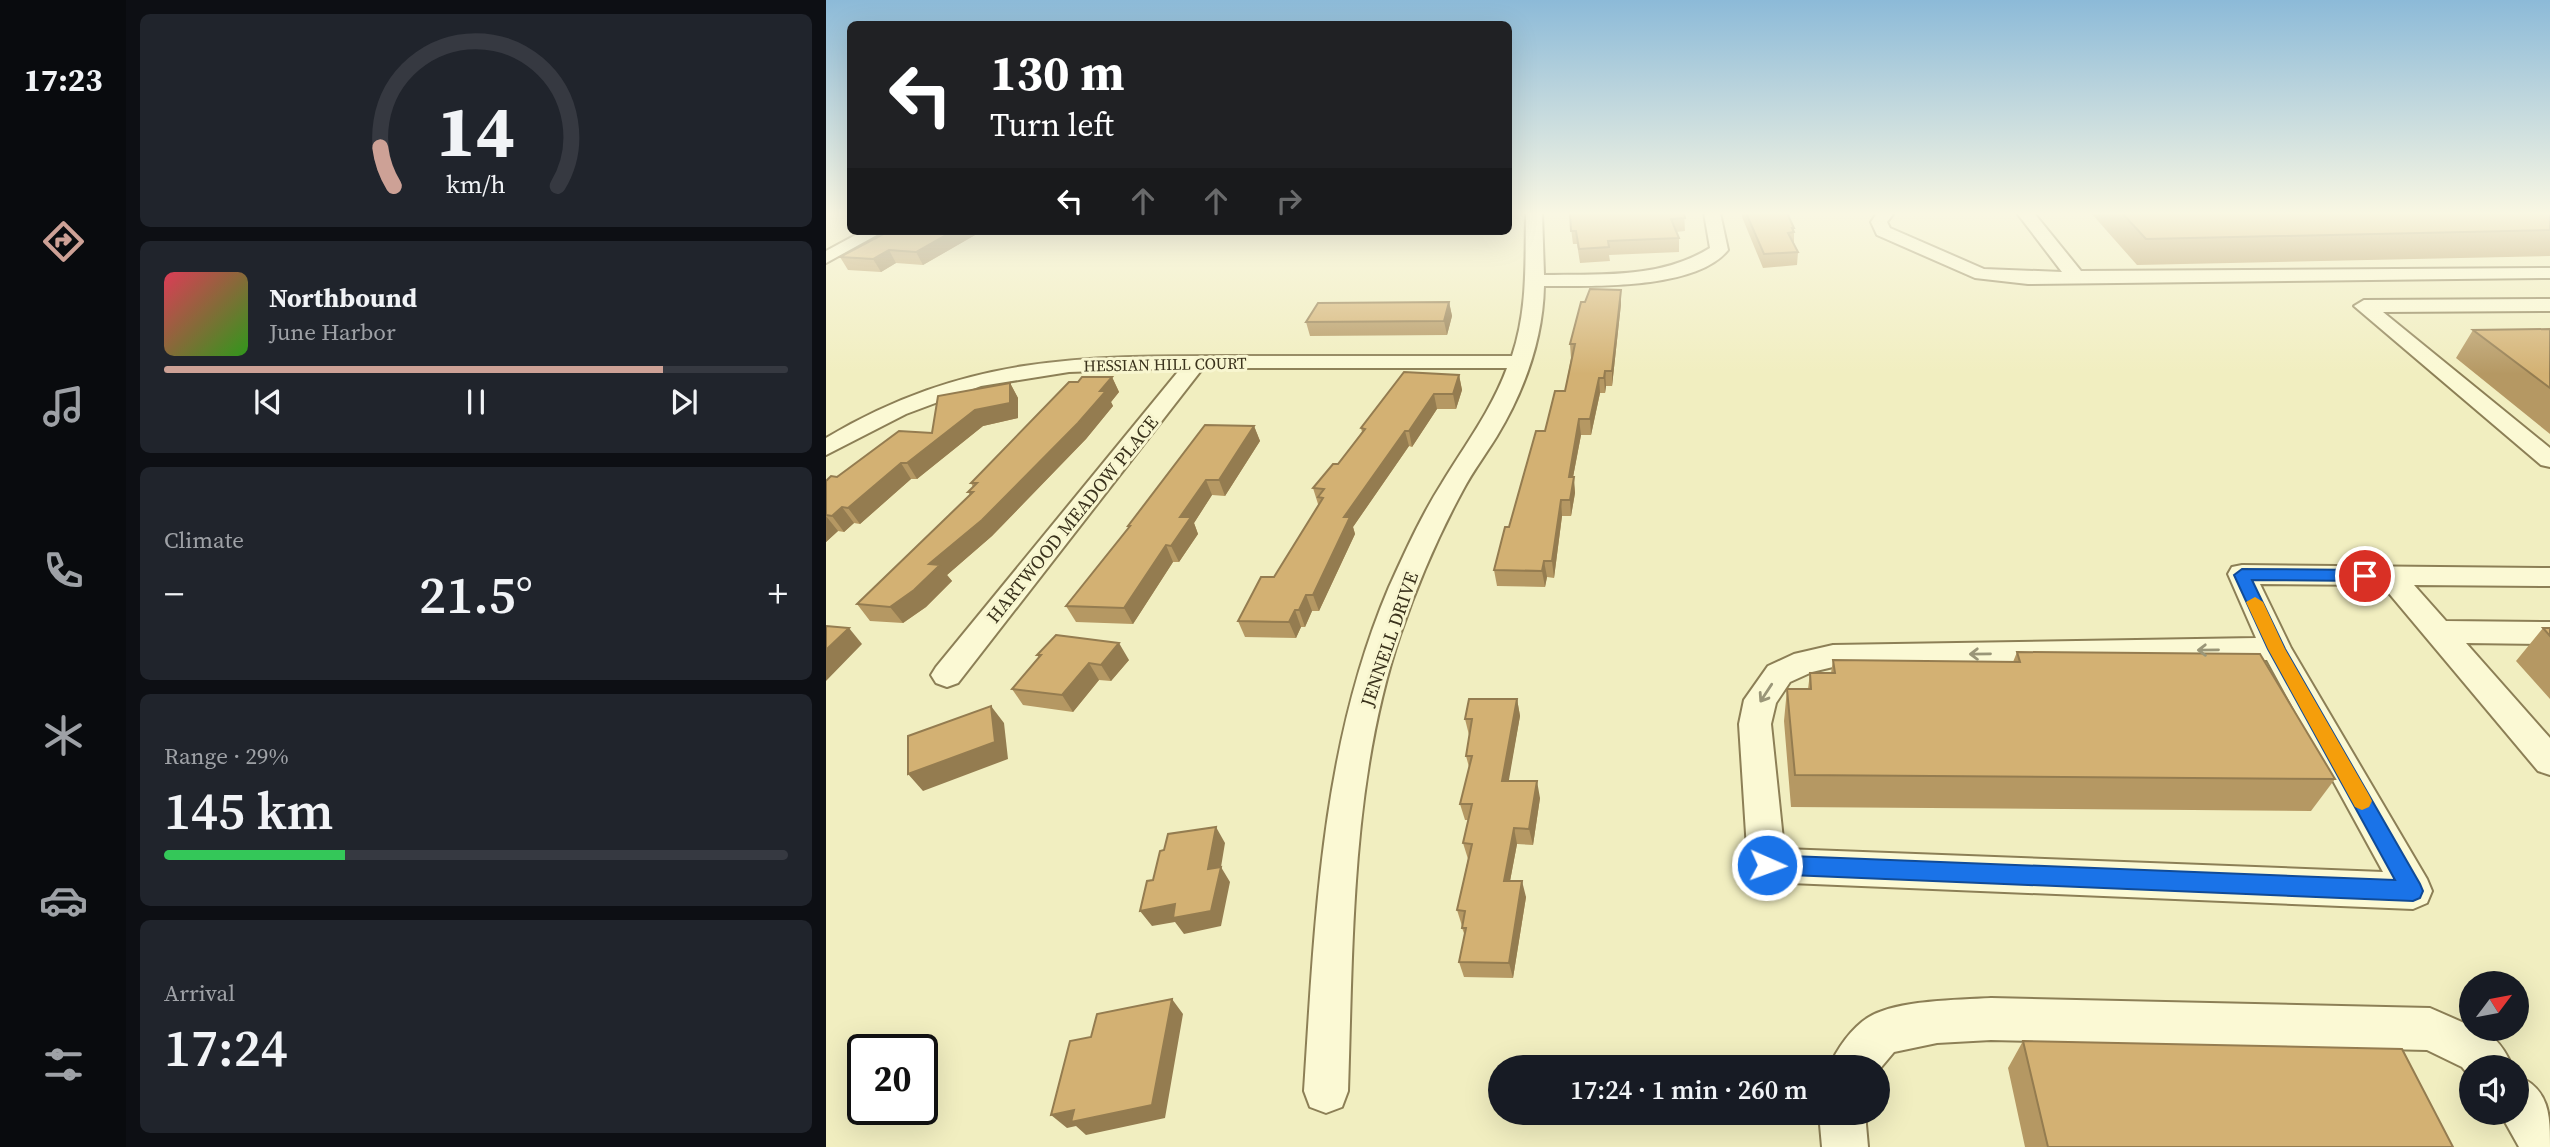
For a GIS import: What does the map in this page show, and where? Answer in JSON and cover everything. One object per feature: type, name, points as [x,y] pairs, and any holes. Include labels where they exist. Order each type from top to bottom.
[{"type":"street","name":"JENNELL DRIVE","points":[[1326,1091],[1338,876],[1353,762],[1368,691],[1420,549],[1452,486],[1490,428],[1509,392],[1531,322],[1534,267]]},
{"type":"street","points":[[1534,281],[1661,275],[1688,267]]},
{"type":"street","points":[[1959,267],[1995,276],[2076,277],[2550,273]]},
{"type":"street","points":[[2068,267],[2076,277]]},
{"type":"street","points":[[2550,305],[2364,306],[2550,460]]},
{"type":"street","name":"HESSIAN HILL COURT","points":[[826,448],[868,423],[922,397],[977,380],[1039,369],[1197,362],[1520,362]]},
{"type":"street","name":"HARTWOOD MEADOW PLACE","points":[[947,675],[1197,362]]},
{"type":"street","points":[[2276,649],[1833,656],[1805,662],[1779,674],[1760,700],[1755,724],[1767,865],[2413,891],[2276,649],[2242,575],[2550,577]]},
{"type":"street","points":[[2390,576],[2550,761]]},
{"type":"street","points":[[2439,632],[2550,633]]},
{"type":"street","points":[[1863,1055],[1882,1033],[1937,1022],[1991,1019],[2430,1029],[2480,1055]]},
{"type":"street","points":[[2529,1119],[2545,1147]]},
{"type":"street","points":[[1843,1125],[1845,1147]]},
{"type":"building","points":[[1590,289],[1621,290],[1612,371],[1605,371],[1604,378],[1599,378],[1590,419],[1579,419],[1569,477],[1574,477],[1570,500],[1561,500],[1552,561],[1544,561],[1542,571],[1494,570],[1536,431],[1545,431],[1555,391],[1565,391],[1575,344],[1570,344],[1581,302],[1585,302]]},
{"type":"building","points":[[1449,302],[1444,321],[1306,322],[1318,303]]},
{"type":"building","points":[[2550,329],[2550,388],[2473,330]]},
{"type":"building","points":[[1404,372],[1459,375],[1453,394],[1434,394],[1344,517],[1350,517],[1313,595],[1306,595],[1289,622],[1238,621],[1261,577],[1274,577],[1323,498],[1318,497],[1324,489],[1313,488],[1333,464],[1338,464],[1365,429],[1361,428]]},
{"type":"building","points":[[1082,377],[1112,377],[1100,391],[1106,391],[1078,423],[982,520],[929,564],[940,565],[914,590],[890,607],[857,604],[973,492],[968,492],[977,483],[971,483],[1069,382],[1078,382]]},
{"type":"building","points":[[1010,383],[1010,403],[975,410],[907,463],[901,463],[848,508],[842,507],[832,516],[826,515],[826,481],[831,476],[837,477],[899,431],[932,433],[938,396]]},
{"type":"building","points":[[1205,425],[1254,426],[1219,480],[1206,480],[1180,517],[1191,517],[1171,546],[1166,545],[1124,608],[1066,606],[1130,526]]},
{"type":"building","points":[[826,626],[849,628],[826,650]]},
{"type":"building","points":[[1056,635],[1119,643],[1101,665],[1089,663],[1062,695],[1012,689],[1041,655],[1037,655]]},
{"type":"building","points":[[2017,652],[2260,654],[2335,779],[1795,775],[1787,689],[1811,689],[1810,673],[1835,673],[1833,660],[2020,662]]},
{"type":"building","points":[[1469,699],[1517,699],[1502,781],[1537,781],[1529,829],[1514,828],[1504,881],[1522,881],[1509,963],[1459,962],[1466,928],[1462,928],[1465,911],[1457,910],[1472,844],[1463,843],[1472,804],[1460,804],[1472,756],[1466,756],[1472,719],[1465,719]]},
{"type":"building","points":[[991,706],[995,742],[908,774],[908,736]]},
{"type":"building","points":[[1216,827],[1208,869],[1221,867],[1211,911],[1173,918],[1175,904],[1140,911],[1147,881],[1153,880],[1160,851],[1164,850],[1168,834]]},
{"type":"building","points":[[1172,999],[1152,1105],[1071,1122],[1074,1110],[1051,1115],[1070,1041],[1091,1037],[1097,1014]]},
{"type":"building","points":[[2023,1041],[2402,1049],[2453,1147],[2048,1147]]},
{"type":"slow traffic","points":[[2255,602],[2276,649],[2362,801]]},
{"type":"route","points":[[1767,865],[2413,891],[2276,649],[2242,575],[2365,576]]}]
